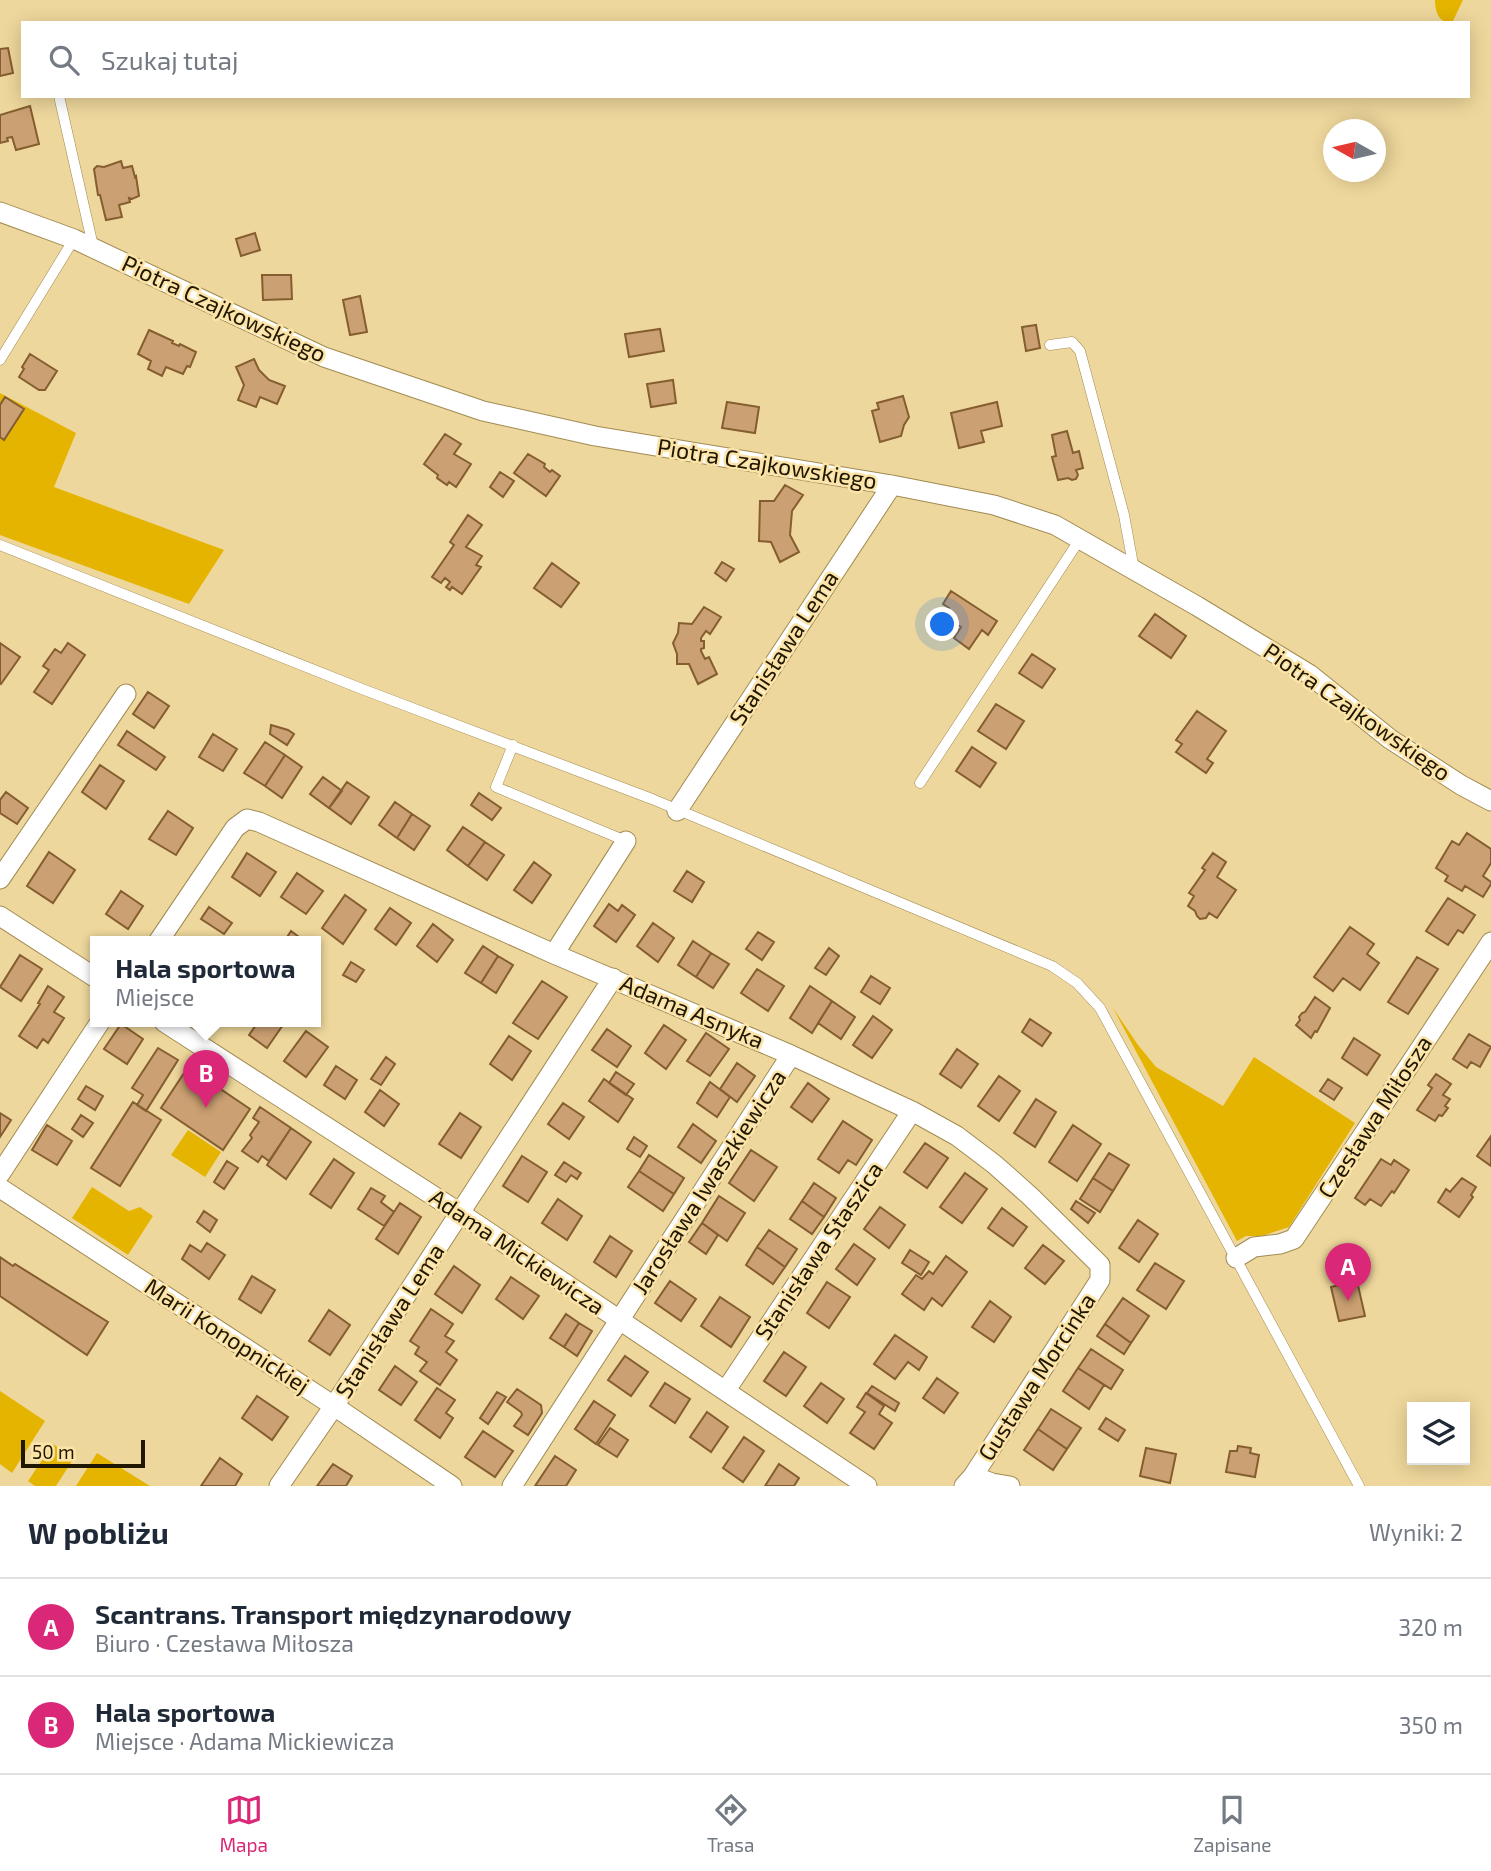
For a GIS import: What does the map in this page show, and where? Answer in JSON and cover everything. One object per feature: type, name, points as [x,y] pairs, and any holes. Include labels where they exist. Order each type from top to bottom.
[{"type":"street","name":"Piotra Czajkowskiego","points":[[0,212],[74,239],[324,357],[483,411],[595,436],[892,485],[995,505],[1055,525],[1309,674],[1390,739],[1491,801]]},
{"type":"street","name":"Stanisława Lema","points":[[677,811],[892,485]]},
{"type":"street","points":[[0,879],[126,694]]},
{"type":"street","name":"Adama Asnyka","points":[[162,936],[235,828],[247,819],[260,822],[912,1111],[957,1136],[994,1164],[1100,1265]]},
{"type":"street","points":[[554,954],[626,841]]},
{"type":"street","points":[[0,916],[90,974]]},
{"type":"street","name":"Czesława Miłosza","points":[[1236,1258],[1254,1247],[1280,1244],[1294,1239],[1491,942]]},
{"type":"street","name":"Stanisława Lema","points":[[279,1486],[613,978]]},
{"type":"street","points":[[0,1174],[97,1027]]},
{"type":"street","name":"Adama Mickiewicza","points":[[172,1027],[460,1213],[867,1486]]},
{"type":"street","name":"Jarosława Iwaszkiewicza","points":[[512,1486],[790,1055]]},
{"type":"street","name":"Stanisława Staszica","points":[[726,1390],[912,1111]]},
{"type":"street","name":"Marii Konopnickiej","points":[[0,1188],[452,1486]]},
{"type":"street","name":"Gustawa Morcinka","points":[[969,1481],[1100,1280],[1100,1265]]},
{"type":"street","points":[[969,1481],[1010,1486]]},
{"type":"lane","points":[[59,98],[93,248]]},
{"type":"lane","points":[[0,360],[74,239]]},
{"type":"lane","points":[[1050,345],[1072,342],[1080,351],[1121,504],[1134,570]]},
{"type":"lane","points":[[920,783],[1080,539]]},
{"type":"lane","points":[[0,545],[362,689],[652,799],[1052,966],[1077,982],[1100,1008],[1359,1486]]},
{"type":"lane","points":[[513,746],[496,788],[626,841]]},
{"type":"shaded area","points":[[1435,0],[1463,0],[1453,21],[1444,21],[1436,9]]},
{"type":"shaded area","points":[[0,393],[76,433],[54,487],[224,550],[189,604],[0,535]]},
{"type":"shaded area","points":[[1113,1008],[1156,1067],[1223,1106],[1254,1057],[1355,1123],[1289,1227],[1262,1236],[1246,1236],[1237,1241]]},
{"type":"shaded area","points":[[188,1130],[221,1152],[205,1177],[171,1155]]},
{"type":"shaded area","points":[[92,1187],[129,1211],[140,1207],[153,1216],[128,1255],[72,1218]]},
{"type":"shaded area","points":[[0,1391],[45,1421],[12,1473],[0,1464]]},
{"type":"shaded area","points":[[53,1444],[74,1458],[56,1486],[35,1486],[28,1481]]},
{"type":"shaded area","points":[[97,1453],[150,1486],[76,1486]]},
{"type":"building","points":[[8,48],[13,73],[0,76],[0,49]]},
{"type":"building","points":[[30,106],[39,144],[16,150],[12,137],[0,143],[0,115]]},
{"type":"building","points":[[121,161],[123,168],[132,166],[139,196],[129,198],[130,202],[119,205],[122,217],[106,220],[94,169]]},
{"type":"building","points":[[255,233],[260,250],[241,256],[236,239]]},
{"type":"building","points":[[262,275],[291,275],[292,299],[263,300]]},
{"type":"building","points":[[360,296],[367,332],[350,335],[343,300]]},
{"type":"building","points":[[1036,325],[1040,348],[1026,351],[1022,327]]},
{"type":"building","points":[[660,329],[664,351],[629,357],[625,334]]},
{"type":"building","points":[[149,330],[196,352],[190,367],[187,366],[183,374],[166,367],[162,376],[148,369],[151,361],[138,354]]},
{"type":"building","points":[[30,354],[57,371],[45,390],[39,390],[19,377]]},
{"type":"building","points":[[254,359],[259,370],[269,380],[285,386],[277,404],[260,397],[256,407],[238,400],[244,385],[236,367]]},
{"type":"building","points":[[673,380],[676,403],[651,407],[647,384]]},
{"type":"building","points":[[903,396],[909,417],[901,436],[880,442],[872,411],[879,409],[877,403]]},
{"type":"building","points":[[5,397],[24,409],[4,440],[0,437],[0,405]]},
{"type":"building","points":[[727,402],[759,407],[755,433],[722,428]]},
{"type":"building","points":[[997,402],[1002,426],[981,431],[984,442],[959,448],[951,413]]},
{"type":"building","points":[[1067,431],[1073,453],[1079,451],[1083,468],[1076,470],[1076,479],[1058,480],[1052,457],[1056,456],[1052,435]]},
{"type":"building","points":[[445,434],[461,444],[454,454],[471,464],[456,487],[437,478],[438,475],[424,464]]},
{"type":"building","points":[[528,454],[545,464],[544,467],[550,472],[552,470],[560,476],[546,496],[514,473]]},
{"type":"building","points":[[500,472],[514,481],[503,497],[490,487]]},
{"type":"building","points":[[785,485],[803,495],[792,511],[790,535],[799,552],[780,562],[771,542],[759,541],[760,501],[774,501]]},
{"type":"building","points":[[468,515],[482,525],[466,547],[482,556],[476,565],[481,567],[462,594],[452,587],[450,590],[446,587],[450,582],[445,578],[441,583],[432,577],[454,545],[450,542]]},
{"type":"building","points":[[722,562],[734,569],[726,581],[715,573]]},
{"type":"building","points":[[552,563],[579,583],[561,607],[534,588]]},
{"type":"building","points":[[951,591],[997,621],[988,635],[982,630],[969,649],[954,638],[961,627],[944,616],[949,608],[943,604]]},
{"type":"building","points":[[704,607],[721,617],[710,634],[706,631],[701,638],[704,648],[701,651],[705,659],[709,657],[717,674],[698,684],[689,664],[677,664],[673,643],[679,623],[692,624]]},
{"type":"building","points":[[1155,614],[1186,636],[1171,658],[1139,636]]},
{"type":"building","points":[[0,643],[20,657],[1,684],[0,683]]},
{"type":"building","points":[[68,643],[85,655],[52,704],[34,692],[49,670],[43,666],[55,649],[61,653]]},
{"type":"building","points":[[1032,654],[1055,669],[1042,688],[1019,673]]},
{"type":"building","points":[[148,692],[169,706],[154,728],[133,714]]},
{"type":"building","points":[[996,704],[1024,721],[1006,749],[978,731]]},
{"type":"building","points":[[1197,711],[1226,731],[1207,759],[1213,763],[1206,773],[1176,752],[1182,744],[1176,740]]},
{"type":"building","points":[[271,725],[294,734],[287,745],[270,734]]},
{"type":"building","points":[[127,731],[165,757],[156,770],[118,745]]},
{"type":"building","points":[[213,734],[237,749],[223,771],[199,757]]},
{"type":"building","points":[[265,742],[285,755],[265,786],[244,773]]},
{"type":"building","points":[[972,747],[996,763],[980,787],[956,771]]},
{"type":"building","points":[[285,755],[302,767],[282,798],[265,786]]},
{"type":"building","points":[[100,765],[124,781],[106,809],[82,792]]},
{"type":"building","points":[[323,777],[342,791],[329,808],[310,794]]},
{"type":"building","points":[[347,782],[369,797],[351,824],[329,808]]},
{"type":"building","points":[[6,792],[28,808],[17,824],[0,813],[0,800]]},
{"type":"building","points":[[479,793],[501,808],[492,820],[471,805]]},
{"type":"building","points":[[395,802],[412,814],[397,838],[379,825]]},
{"type":"building","points":[[168,811],[193,828],[176,855],[149,839]]},
{"type":"building","points":[[412,814],[430,826],[414,850],[397,838]]},
{"type":"building","points":[[463,827],[485,842],[468,866],[447,850]]},
{"type":"building","points":[[1467,833],[1491,849],[1491,863],[1483,876],[1491,884],[1483,897],[1465,886],[1462,891],[1445,881],[1448,876],[1436,868],[1452,841],[1459,845]]},
{"type":"building","points":[[485,842],[504,855],[487,880],[468,866]]},
{"type":"building","points":[[49,852],[75,870],[53,903],[27,886]]},
{"type":"building","points":[[247,853],[276,872],[260,896],[232,877]]},
{"type":"building","points":[[1213,853],[1226,862],[1217,877],[1236,890],[1217,918],[1209,913],[1206,918],[1200,919],[1188,906],[1194,896],[1189,893]]},
{"type":"building","points":[[534,862],[551,875],[532,903],[514,890]]},
{"type":"building","points":[[687,871],[704,882],[692,902],[674,891]]},
{"type":"building","points":[[297,873],[323,891],[306,914],[281,897]]},
{"type":"building","points":[[121,891],[143,906],[128,929],[106,914]]},
{"type":"building","points":[[345,895],[366,910],[343,944],[322,928]]},
{"type":"building","points":[[1448,898],[1475,915],[1463,933],[1458,930],[1448,945],[1426,931]]},
{"type":"building","points":[[609,904],[618,911],[622,905],[635,915],[616,942],[594,926]]},
{"type":"building","points":[[209,907],[232,923],[224,934],[201,919]]},
{"type":"building","points":[[390,908],[411,923],[396,945],[375,929]]},
{"type":"building","points":[[653,923],[674,938],[658,962],[637,946]]},
{"type":"building","points":[[433,924],[453,940],[437,962],[417,946]]},
{"type":"building","points":[[1350,927],[1374,944],[1367,954],[1379,963],[1360,990],[1343,978],[1333,991],[1314,977]]},
{"type":"building","points":[[758,932],[774,942],[762,960],[746,949]]},
{"type":"building","points":[[693,941],[711,953],[696,977],[678,965]]},
{"type":"building","points":[[483,946],[498,956],[481,983],[465,973]]},
{"type":"building","points":[[829,948],[839,956],[826,975],[815,968]]},
{"type":"building","points":[[711,953],[729,964],[713,988],[696,977]]},
{"type":"building","points":[[20,955],[42,969],[21,1001],[0,987]]},
{"type":"building","points":[[498,956],[513,965],[496,993],[481,983]]},
{"type":"building","points":[[1417,957],[1438,969],[1408,1014],[1388,1002]]},
{"type":"building","points":[[351,962],[364,970],[356,982],[343,975]]},
{"type":"building","points":[[757,969],[784,986],[768,1011],[741,993]]},
{"type":"building","points":[[871,976],[890,988],[880,1004],[861,992]]},
{"type":"building","points":[[542,981],[567,997],[538,1039],[513,1023]]},
{"type":"building","points":[[48,986],[64,997],[54,1012],[64,1018],[48,1043],[43,1039],[37,1048],[19,1036],[40,1004],[38,1003]]},
{"type":"building","points":[[810,986],[832,1001],[812,1033],[790,1018]]},
{"type":"building","points":[[1315,997],[1330,1008],[1311,1038],[1296,1025]]},
{"type":"building","points":[[832,1001],[855,1017],[841,1039],[818,1023]]},
{"type":"building","points":[[873,1016],[892,1030],[872,1058],[853,1045]]},
{"type":"building","points":[[1030,1019],[1051,1033],[1042,1046],[1022,1032]]},
{"type":"building","points":[[664,1025],[686,1040],[666,1069],[645,1053]]},
{"type":"building","points":[[119,1027],[125,1027],[143,1039],[127,1064],[104,1049]]},
{"type":"building","points":[[255,1027],[282,1027],[267,1048],[249,1035]]},
{"type":"building","points":[[607,1029],[631,1046],[617,1067],[592,1050]]},
{"type":"building","points":[[306,1031],[328,1047],[306,1077],[284,1061]]},
{"type":"building","points":[[706,1033],[729,1049],[710,1076],[687,1061]]},
{"type":"building","points":[[1469,1034],[1491,1047],[1480,1067],[1471,1062],[1467,1068],[1453,1059]]},
{"type":"building","points":[[509,1036],[531,1051],[512,1080],[490,1064]]},
{"type":"building","points":[[1354,1038],[1380,1055],[1367,1075],[1342,1058]]},
{"type":"building","points":[[158,1048],[178,1060],[146,1111],[137,1105],[143,1095],[132,1088]]},
{"type":"building","points":[[957,1049],[978,1064],[961,1088],[940,1074]]},
{"type":"building","points":[[386,1057],[395,1064],[381,1085],[371,1079]]},
{"type":"building","points":[[737,1063],[755,1076],[737,1102],[720,1089]]},
{"type":"building","points":[[336,1066],[357,1080],[345,1099],[324,1085]]},
{"type":"building","points":[[188,1067],[250,1109],[223,1150],[161,1108]]},
{"type":"building","points":[[616,1072],[634,1084],[626,1095],[609,1083]]},
{"type":"building","points":[[1436,1074],[1451,1084],[1443,1095],[1450,1099],[1445,1106],[1448,1108],[1435,1121],[1417,1110],[1432,1088],[1428,1085]]},
{"type":"building","points":[[999,1076],[1020,1091],[999,1121],[978,1106]]},
{"type":"building","points":[[604,1079],[633,1099],[618,1122],[589,1101]]},
{"type":"building","points":[[1328,1079],[1342,1088],[1334,1100],[1320,1091]]},
{"type":"building","points":[[710,1082],[730,1097],[717,1117],[697,1103]]},
{"type":"building","points":[[808,1083],[829,1099],[812,1122],[791,1107]]},
{"type":"building","points":[[86,1086],[103,1096],[95,1110],[78,1099]]},
{"type":"building","points":[[380,1090],[399,1104],[384,1126],[365,1112]]},
{"type":"building","points":[[1036,1099],[1056,1112],[1035,1147],[1014,1133]]},
{"type":"building","points":[[133,1102],[161,1120],[120,1186],[91,1168]]},
{"type":"building","points":[[563,1103],[584,1117],[569,1139],[548,1124]]},
{"type":"building","points":[[260,1107],[291,1128],[269,1161],[262,1156],[258,1162],[242,1151],[259,1122],[253,1118]]},
{"type":"building","points":[[0,1113],[11,1120],[0,1137]]},
{"type":"building","points":[[460,1113],[481,1127],[461,1158],[439,1144]]},
{"type":"building","points":[[81,1115],[93,1123],[83,1137],[72,1129]]},
{"type":"building","points":[[843,1121],[872,1140],[856,1165],[848,1160],[839,1173],[818,1159]]},
{"type":"building","points":[[693,1124],[716,1141],[701,1163],[678,1147]]},
{"type":"building","points":[[47,1125],[72,1141],[57,1165],[32,1150]]},
{"type":"building","points":[[1073,1125],[1101,1144],[1077,1181],[1049,1162]]},
{"type":"building","points":[[291,1128],[311,1142],[286,1179],[267,1165]]},
{"type":"building","points":[[1491,1136],[1491,1166],[1477,1156]]},
{"type":"building","points":[[634,1137],[647,1146],[640,1157],[627,1149]]},
{"type":"building","points":[[925,1143],[948,1158],[927,1188],[904,1172]]},
{"type":"building","points":[[751,1150],[777,1167],[754,1201],[729,1183]]},
{"type":"building","points":[[1109,1153],[1129,1165],[1113,1191],[1093,1178]]},
{"type":"building","points":[[649,1155],[684,1178],[674,1194],[639,1171]]},
{"type":"building","points":[[522,1156],[547,1172],[528,1202],[503,1186]]},
{"type":"building","points":[[334,1159],[354,1173],[331,1208],[310,1194]]},
{"type":"building","points":[[1381,1159],[1391,1165],[1394,1160],[1409,1170],[1394,1193],[1392,1191],[1381,1206],[1370,1199],[1365,1205],[1355,1198]]},
{"type":"building","points":[[227,1161],[238,1168],[224,1189],[214,1182]]},
{"type":"building","points":[[564,1162],[581,1173],[577,1179],[571,1175],[566,1182],[555,1175]]},
{"type":"building","points":[[639,1171],[674,1194],[663,1211],[628,1187]]},
{"type":"building","points":[[965,1173],[987,1189],[962,1223],[940,1207]]},
{"type":"building","points":[[1093,1178],[1113,1191],[1100,1212],[1080,1199]]},
{"type":"building","points":[[1462,1178],[1476,1187],[1471,1195],[1473,1197],[1459,1217],[1438,1202],[1446,1189],[1450,1192]]},
{"type":"building","points":[[814,1183],[836,1198],[824,1217],[802,1201]]},
{"type":"building","points":[[371,1188],[385,1196],[381,1202],[394,1212],[384,1226],[358,1209]]},
{"type":"building","points":[[719,1196],[745,1213],[727,1241],[702,1223]]},
{"type":"building","points":[[558,1199],[582,1216],[567,1240],[542,1223]]},
{"type":"building","points":[[802,1201],[824,1217],[812,1234],[790,1219]]},
{"type":"building","points":[[1076,1201],[1095,1213],[1088,1223],[1071,1209]]},
{"type":"building","points":[[400,1203],[421,1217],[398,1254],[376,1239]]},
{"type":"building","points":[[880,1207],[905,1225],[889,1248],[864,1229]]},
{"type":"building","points":[[1002,1208],[1027,1227],[1013,1246],[988,1228]]},
{"type":"building","points":[[204,1211],[217,1220],[210,1232],[197,1222]]},
{"type":"building","points":[[1138,1220],[1158,1234],[1139,1262],[1119,1248]]},
{"type":"building","points":[[702,1223],[718,1235],[706,1254],[689,1242]]},
{"type":"building","points":[[769,1230],[797,1249],[785,1267],[757,1247]]},
{"type":"building","points":[[610,1236],[632,1251],[616,1277],[594,1262]]},
{"type":"building","points":[[207,1243],[225,1255],[209,1279],[182,1259],[190,1245],[201,1252]]},
{"type":"building","points":[[854,1244],[875,1259],[857,1285],[836,1269]]},
{"type":"building","points":[[1043,1245],[1064,1261],[1045,1284],[1025,1268]]},
{"type":"building","points":[[757,1247],[785,1267],[773,1284],[746,1265]]},
{"type":"building","points":[[910,1250],[929,1262],[921,1275],[902,1263]]},
{"type":"building","points":[[946,1256],[967,1272],[942,1306],[932,1298],[924,1310],[902,1294],[916,1275],[922,1279],[929,1271],[933,1274]]},
{"type":"building","points":[[0,1257],[108,1322],[87,1355],[0,1296]]},
{"type":"building","points":[[1155,1263],[1184,1281],[1166,1309],[1137,1290]]},
{"type":"building","points":[[454,1266],[480,1285],[462,1313],[435,1294]]},
{"type":"building","points":[[252,1276],[275,1290],[261,1313],[239,1299]]},
{"type":"building","points":[[511,1277],[539,1296],[523,1319],[496,1299]]},
{"type":"building","points":[[670,1281],[696,1299],[681,1321],[655,1303]]},
{"type":"building","points":[[1357,1281],[1365,1316],[1339,1321],[1331,1287]]},
{"type":"building","points":[[827,1282],[850,1297],[829,1328],[807,1313]]},
{"type":"building","points":[[720,1297],[750,1317],[731,1347],[701,1326]]},
{"type":"building","points":[[1123,1298],[1149,1316],[1131,1343],[1105,1324]]},
{"type":"building","points":[[990,1301],[1011,1317],[994,1342],[972,1327]]},
{"type":"building","points":[[431,1309],[453,1324],[445,1336],[454,1341],[446,1352],[457,1360],[440,1385],[420,1371],[427,1362],[415,1354],[419,1347],[410,1341]]},
{"type":"building","points":[[329,1310],[350,1325],[330,1355],[309,1341]]},
{"type":"building","points":[[566,1314],[579,1323],[564,1347],[550,1338]]},
{"type":"building","points":[[579,1323],[592,1331],[577,1356],[564,1347]]},
{"type":"building","points":[[1105,1324],[1131,1343],[1124,1354],[1097,1336]]},
{"type":"building","points":[[895,1335],[927,1357],[919,1370],[908,1362],[895,1379],[874,1364]]},
{"type":"building","points":[[1091,1349],[1123,1370],[1111,1389],[1078,1368]]},
{"type":"building","points":[[784,1352],[806,1367],[786,1396],[764,1381]]},
{"type":"building","points":[[625,1356],[648,1372],[631,1396],[608,1380]]},
{"type":"building","points":[[395,1366],[417,1382],[401,1405],[379,1390]]},
{"type":"building","points":[[1078,1368],[1104,1385],[1089,1409],[1063,1391]]},
{"type":"building","points":[[937,1378],[958,1393],[944,1413],[923,1398]]},
{"type":"building","points":[[665,1383],[690,1399],[675,1423],[650,1406]]},
{"type":"building","points":[[821,1383],[844,1399],[827,1423],[804,1406]]},
{"type":"building","points":[[872,1386],[899,1403],[895,1411],[867,1393]]},
{"type":"building","points":[[437,1388],[455,1400],[446,1413],[453,1418],[440,1438],[415,1420]]},
{"type":"building","points":[[517,1389],[541,1405],[542,1413],[528,1435],[514,1426],[522,1415],[507,1402]]},
{"type":"building","points":[[497,1392],[506,1397],[488,1424],[480,1418]]},
{"type":"building","points":[[866,1393],[884,1406],[879,1414],[892,1423],[874,1449],[850,1433],[865,1412],[857,1407]]},
{"type":"building","points":[[257,1396],[288,1417],[272,1440],[242,1418]]},
{"type":"building","points":[[594,1401],[615,1415],[596,1444],[575,1429]]},
{"type":"building","points":[[1051,1409],[1081,1428],[1067,1449],[1038,1429]]},
{"type":"building","points":[[707,1412],[728,1427],[711,1452],[690,1437]]},
{"type":"building","points":[[1106,1418],[1125,1430],[1118,1441],[1099,1429]]},
{"type":"building","points":[[610,1428],[628,1440],[617,1457],[598,1445]]},
{"type":"building","points":[[1038,1429],[1067,1449],[1053,1470],[1024,1450]]},
{"type":"building","points":[[483,1431],[513,1451],[495,1477],[465,1457]]},
{"type":"building","points":[[744,1437],[764,1451],[743,1482],[723,1468]]},
{"type":"building","points":[[1238,1446],[1251,1448],[1250,1453],[1259,1455],[1255,1477],[1226,1472],[1230,1451],[1237,1451]]},
{"type":"building","points":[[1146,1448],[1176,1454],[1170,1483],[1140,1476]]},
{"type":"building","points":[[555,1456],[576,1470],[566,1486],[535,1486]]},
{"type":"building","points":[[220,1458],[242,1474],[235,1486],[201,1486]]},
{"type":"building","points":[[333,1464],[352,1476],[346,1486],[317,1486]]},
{"type":"building","points":[[779,1464],[799,1478],[794,1486],[765,1486]]},
{"type":"place","name":"Hala sportowa","points":[[206,1108]]},
{"type":"place","name":"Scantrans. Transport międzynarodowy","points":[[1348,1301]]}]
